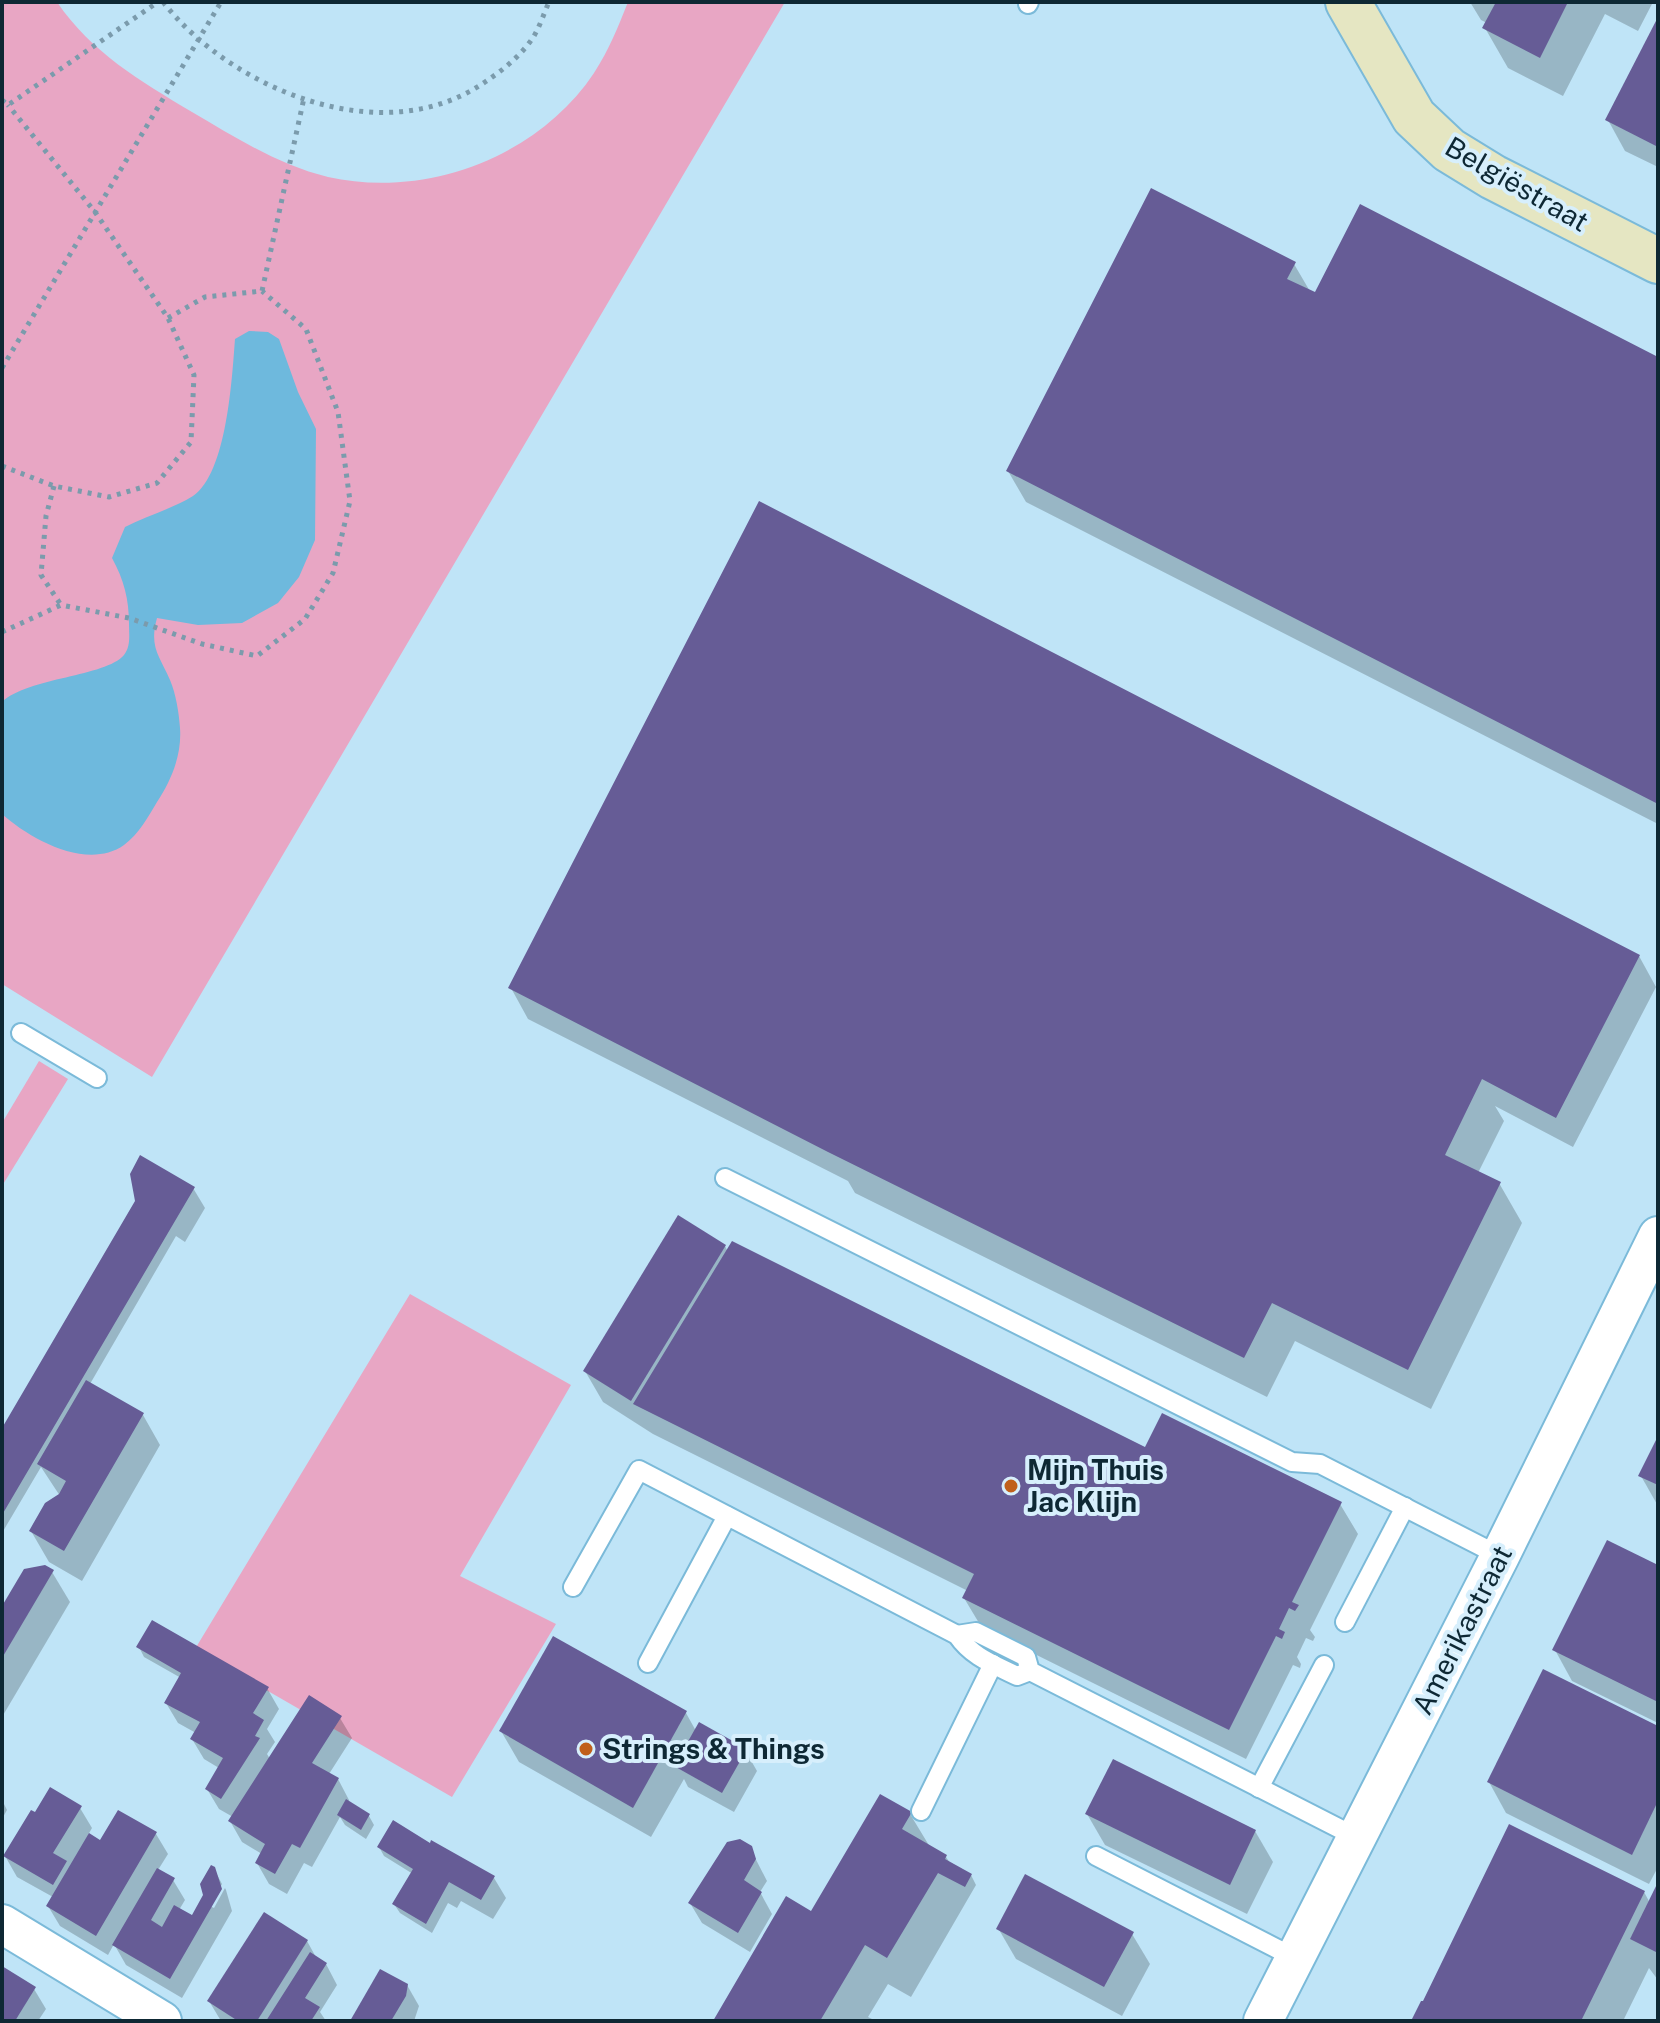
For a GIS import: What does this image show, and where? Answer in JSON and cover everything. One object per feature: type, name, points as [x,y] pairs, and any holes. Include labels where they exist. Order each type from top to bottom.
[{"type":"main road","name":"Belgiëstraat","points":[[1348,2],[1414,117],[1449,150],[1493,177],[1658,261]]},
{"type":"street","name":"Amerikastraat","points":[[1263,2021],[1500,1556],[1658,1236]]},
{"type":"street","points":[[2,1924],[162,2021]]},
{"type":"lane","points":[[21,1033],[97,1078]]},
{"type":"lane","points":[[725,1178],[1292,1462],[1320,1464],[1500,1556]]},
{"type":"lane","points":[[573,1587],[639,1470],[957,1635],[967,1651],[1017,1676],[1030,1671]]},
{"type":"lane","points":[[1345,1622],[1405,1507]]},
{"type":"lane","points":[[648,1663],[727,1516]]},
{"type":"lane","points":[[957,1635],[976,1632],[1026,1657],[1030,1671],[1356,1837]]},
{"type":"lane","points":[[921,1811],[993,1664]]},
{"type":"lane","points":[[1259,1788],[1324,1665]]},
{"type":"lane","points":[[1096,1856],[1295,1958]]},
{"type":"path","points":[[8,105],[160,2],[199,38],[261,82],[304,98],[360,113],[412,112],[464,97],[505,69],[534,36],[549,2]]},
{"type":"path","points":[[2,368],[221,2]]},
{"type":"path","points":[[262,291],[304,98]]},
{"type":"path","points":[[2,100],[95,212],[168,318],[194,375],[191,442],[157,483],[109,497],[54,486],[2,466]]},
{"type":"path","points":[[2,632],[61,605],[129,618],[202,644],[257,656],[305,619],[333,573],[350,501],[338,412],[306,329],[262,291],[205,297],[168,318]]},
{"type":"path","points":[[54,486],[46,516],[41,575],[61,605]]},
{"type":"shaded area","points":[[2,2],[57,2],[101,51],[154,89],[224,131],[292,165],[328,177],[365,182],[403,182],[440,176],[477,165],[511,149],[543,128],[571,102],[594,73],[628,2],[785,2],[152,1077],[2,984]]},
{"type":"shaded area","points":[[39,1061],[68,1079],[2,1186],[2,1123]]},
{"type":"shaded area","points":[[410,1294],[571,1385],[460,1576],[556,1624],[452,1797],[195,1649]]},
{"type":"water","points":[[249,331],[268,332],[279,339],[298,392],[316,429],[315,540],[299,577],[278,603],[242,623],[198,625],[157,618],[155,644],[172,685],[180,722],[179,748],[171,776],[143,825],[124,845],[93,855],[60,849],[28,833],[2,814],[2,702],[30,687],[101,668],[124,655],[129,640],[128,606],[123,582],[112,558],[125,527],[185,501],[204,484],[213,467],[226,424],[235,339]]},
{"type":"building","points":[[1496,2],[1568,2],[1540,58],[1482,28]]},
{"type":"building","points":[[1658,17],[1658,147],[1605,120]]},
{"type":"building","points":[[1151,188],[1296,262],[1287,279],[1315,292],[1360,204],[1658,357],[1658,804],[1006,471]]},
{"type":"building","points":[[759,501],[1640,955],[1556,1118],[1482,1079],[1445,1155],[1501,1182],[1408,1370],[1272,1303],[1244,1358],[828,1152],[508,988]]},
{"type":"building","points":[[140,1155],[195,1187],[2,1515],[2,1428],[135,1201],[130,1174]]},
{"type":"building","points":[[678,1215],[726,1245],[631,1401],[583,1371]]},
{"type":"building","points":[[732,1241],[1145,1447],[1162,1413],[1342,1502],[1292,1602],[1299,1605],[1295,1611],[1289,1608],[1279,1629],[1285,1632],[1282,1639],[1276,1636],[1229,1730],[962,1598],[974,1574],[633,1404]]},
{"type":"building","points":[[86,1380],[144,1413],[64,1551],[29,1531],[45,1503],[59,1494],[66,1481],[37,1464]]},
{"type":"building","points":[[1658,1436],[1658,1485],[1638,1476]]},
{"type":"building","points":[[1607,1540],[1658,1565],[1658,1702],[1552,1650]]},
{"type":"building","points":[[45,1565],[54,1570],[2,1658],[2,1606],[24,1569]]},
{"type":"building","points":[[152,1620],[269,1687],[253,1713],[264,1720],[255,1736],[260,1738],[221,1799],[205,1789],[223,1758],[190,1739],[200,1722],[164,1703],[181,1673],[136,1647]]},
{"type":"building","points":[[553,1636],[687,1711],[633,1808],[499,1731]]},
{"type":"building","points":[[1543,1669],[1658,1726],[1658,1801],[1632,1855],[1487,1782]]},
{"type":"building","points":[[309,1695],[342,1716],[312,1763],[339,1778],[300,1848],[292,1844],[275,1874],[255,1863],[265,1844],[228,1821]]},
{"type":"building","points":[[699,1722],[747,1749],[722,1793],[674,1766]]},
{"type":"building","points":[[1113,1759],[1256,1830],[1230,1885],[1085,1814]]},
{"type":"building","points":[[50,1787],[82,1806],[53,1853],[67,1861],[53,1885],[3,1856],[31,1810],[35,1812]]},
{"type":"building","points":[[880,1794],[912,1812],[902,1829],[947,1855],[945,1859],[972,1874],[965,1887],[938,1873],[887,1958],[865,1945],[820,2021],[713,2021],[786,1896],[811,1911]]},
{"type":"building","points":[[346,1799],[370,1814],[361,1830],[337,1815]]},
{"type":"building","points":[[118,1810],[157,1832],[96,1936],[46,1906],[89,1833],[100,1840]]},
{"type":"building","points":[[393,1820],[495,1876],[481,1900],[449,1882],[426,1924],[392,1904],[413,1869],[377,1847]]},
{"type":"building","points":[[1509,1824],[1645,1891],[1581,2021],[1411,2021],[1423,2001]]},
{"type":"building","points":[[740,1839],[752,1846],[756,1859],[744,1880],[762,1892],[738,1933],[688,1903],[727,1842]]},
{"type":"building","points":[[211,1865],[215,1867],[222,1889],[170,1979],[112,1945],[157,1868],[175,1878],[151,1920],[162,1927],[174,1905],[192,1915],[203,1895],[200,1884]]},
{"type":"building","points":[[1025,1874],[1134,1932],[1104,1987],[996,1929]]},
{"type":"building","points":[[1658,1882],[1658,1953],[1630,1939]]},
{"type":"building","points":[[264,1912],[308,1940],[257,2021],[238,2021],[207,2001]]},
{"type":"building","points":[[310,1952],[327,1963],[305,1998],[320,2007],[311,2021],[266,2021]]},
{"type":"building","points":[[2,1966],[36,1987],[15,2021],[2,2021]]},
{"type":"building","points":[[380,1969],[408,1984],[406,1996],[391,2021],[350,2021]]},
{"type":"place","name":"Mijn Thuis Jac Klijn","points":[[1011,1486]]},
{"type":"place","name":"Strings & Things","points":[[586,1749]]}]
